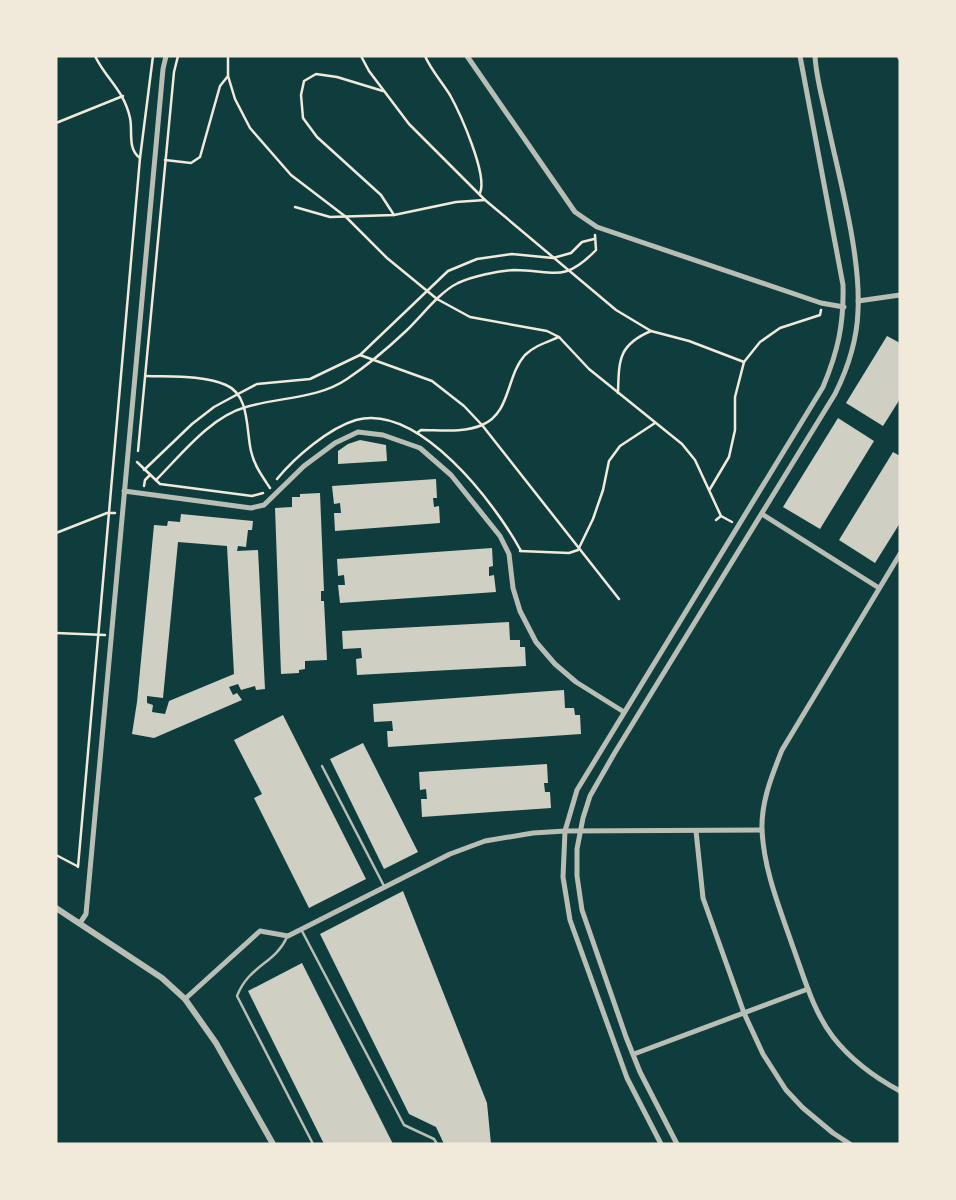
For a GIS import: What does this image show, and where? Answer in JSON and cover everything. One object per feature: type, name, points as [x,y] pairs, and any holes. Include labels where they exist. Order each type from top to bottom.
[{"type":"street","points":[[80,923],[86,914],[162,78],[166,56]]},
{"type":"street","points":[[467,56],[575,212],[597,226],[821,303],[844,307]]},
{"type":"street","points":[[661,1144],[627,1078],[570,920],[563,877],[565,831],[577,790],[823,387],[836,354],[844,307],[844,285],[800,56]]},
{"type":"street","points":[[677,1144],[640,1072],[582,910],[576,876],[577,849],[590,796],[835,394],[846,371],[854,342],[858,301],[850,237],[815,56]]},
{"type":"street","points":[[858,301],[900,295]]},
{"type":"street","points":[[124,491],[251,508],[264,505],[304,466],[335,443],[358,432],[383,435],[420,448],[451,475],[500,536],[509,554],[515,596],[520,611],[536,642],[555,664],[576,682],[624,712]]},
{"type":"street","points":[[762,514],[880,588]]},
{"type":"street","points":[[900,554],[782,750],[770,779],[763,810],[762,830],[770,879],[808,989],[832,1036],[852,1058],[878,1080],[900,1092]]},
{"type":"street","points":[[696,830],[703,898],[744,1013],[763,1054],[786,1090],[810,1114],[850,1144]]},
{"type":"street","points":[[185,1000],[260,931],[288,936],[450,854],[485,840],[533,833],[565,831],[762,830]]},
{"type":"street","points":[[56,908],[162,978],[185,1000],[216,1043],[273,1144]]},
{"type":"street","points":[[634,1054],[808,989]]},
{"type":"lane","points":[[322,766],[385,887]]},
{"type":"lane","points":[[301,929],[404,1125],[434,1139],[437,1144]]},
{"type":"lane","points":[[288,936],[282,949],[246,977],[236,996],[313,1144]]},
{"type":"path","points":[[95,56],[123,96],[131,119],[132,144],[135,153],[140,158]]},
{"type":"path","points":[[78,866],[140,158],[153,56]]},
{"type":"path","points":[[178,56],[174,72],[165,160],[137,463],[160,484],[252,496],[262,494],[270,488],[296,457],[328,435],[356,420],[371,419],[393,422],[417,433],[446,454],[460,467],[509,529],[520,550]]},
{"type":"path","points":[[228,56],[228,76],[235,99],[250,128],[291,175],[346,217],[387,258],[437,299],[470,317],[547,331],[559,337],[589,368],[682,444],[691,454],[710,489],[714,504],[721,516],[716,520]]},
{"type":"path","points":[[361,56],[409,124],[485,200],[616,310],[651,330],[689,341],[744,362]]},
{"type":"path","points":[[424,56],[450,96],[473,151],[483,186],[480,194]]},
{"type":"path","points":[[384,91],[337,77],[316,74],[304,81],[301,95],[303,118],[316,137],[375,189],[394,215]]},
{"type":"path","points":[[165,160],[191,163],[200,158],[220,86],[228,76]]},
{"type":"path","points":[[56,123],[123,96]]},
{"type":"path","points":[[296,207],[330,217],[346,217],[394,215],[456,202],[485,200]]},
{"type":"path","points":[[156,480],[221,420],[244,407],[313,394],[346,380],[405,332],[437,299],[458,283],[514,270],[550,274],[568,271],[582,265],[596,250],[594,239],[597,226]]},
{"type":"path","points":[[144,470],[192,424],[214,407],[238,394],[257,384],[310,379],[360,355],[448,271],[477,259],[512,254],[552,258],[571,254],[582,242],[594,239]]},
{"type":"path","points":[[710,489],[729,457],[735,430],[735,397],[744,362],[760,342],[780,328],[820,315],[821,303]]},
{"type":"path","points":[[618,393],[619,366],[624,349],[635,338],[651,330]]},
{"type":"path","points":[[417,433],[421,430],[462,429],[482,425],[495,417],[503,405],[514,375],[525,356],[538,346],[559,337]]},
{"type":"path","points":[[360,355],[432,382],[464,406],[482,425],[578,550],[619,599]]},
{"type":"path","points":[[146,376],[206,380],[227,385],[238,394],[244,407],[251,451],[259,472],[276,494]]},
{"type":"path","points":[[509,554],[520,550],[569,553],[578,550],[598,505],[609,461],[620,446],[655,423]]},
{"type":"path","points":[[143,494],[145,480],[150,475]]},
{"type":"path","points":[[56,533],[110,513],[122,513]]},
{"type":"path","points":[[56,633],[111,636]]},
{"type":"path","points":[[56,855],[78,866],[90,869]]},
{"type":"building","points":[[887,336],[900,343],[900,399],[883,426],[846,403]]},
{"type":"building","points":[[838,418],[874,441],[820,529],[783,507]]},
{"type":"building","points":[[360,440],[386,445],[387,461],[338,464],[338,451],[348,444]]},
{"type":"building","points":[[893,452],[900,456],[900,523],[875,563],[839,540]]},
{"type":"building","points":[[436,479],[437,498],[433,498],[434,507],[439,506],[440,523],[335,531],[334,513],[341,513],[340,503],[334,504],[332,486]]},
{"type":"building","points":[[320,493],[324,591],[321,591],[321,601],[324,601],[327,660],[305,661],[305,669],[299,670],[299,673],[281,674],[275,508],[292,507],[292,497],[300,497],[300,494]]},
{"type":"building","points":[[181,514],[253,521],[252,530],[248,530],[246,547],[238,546],[237,551],[258,550],[265,689],[256,690],[255,686],[241,690],[238,684],[229,687],[233,695],[237,693],[242,700],[154,738],[132,734],[137,702],[154,525],[167,526],[168,521],[180,522]],"holes":[[[178,542],[227,546],[234,674],[169,701],[165,714],[152,712],[153,705],[147,703],[147,696],[163,698]]]},
{"type":"building","points":[[492,548],[493,566],[489,567],[489,576],[494,575],[496,592],[340,603],[338,585],[345,585],[344,575],[338,576],[337,559]]},
{"type":"building","points":[[509,622],[510,640],[520,640],[520,647],[525,647],[526,666],[357,675],[356,659],[362,658],[361,648],[343,649],[342,631]]},
{"type":"building","points":[[564,690],[565,708],[574,708],[575,715],[580,715],[581,734],[388,747],[387,731],[393,731],[392,721],[374,722],[373,704]]},
{"type":"building","points":[[283,715],[366,879],[309,908],[254,798],[262,794],[234,740]]},
{"type":"building","points":[[363,743],[418,852],[384,869],[330,759]]},
{"type":"building","points":[[547,764],[548,783],[544,783],[545,792],[550,792],[551,808],[422,817],[421,799],[427,799],[426,789],[420,790],[419,772]]},
{"type":"building","points":[[403,891],[487,1103],[491,1144],[444,1144],[436,1127],[409,1114],[320,934]]},
{"type":"building","points":[[302,963],[393,1144],[324,1144],[248,991]]}]
